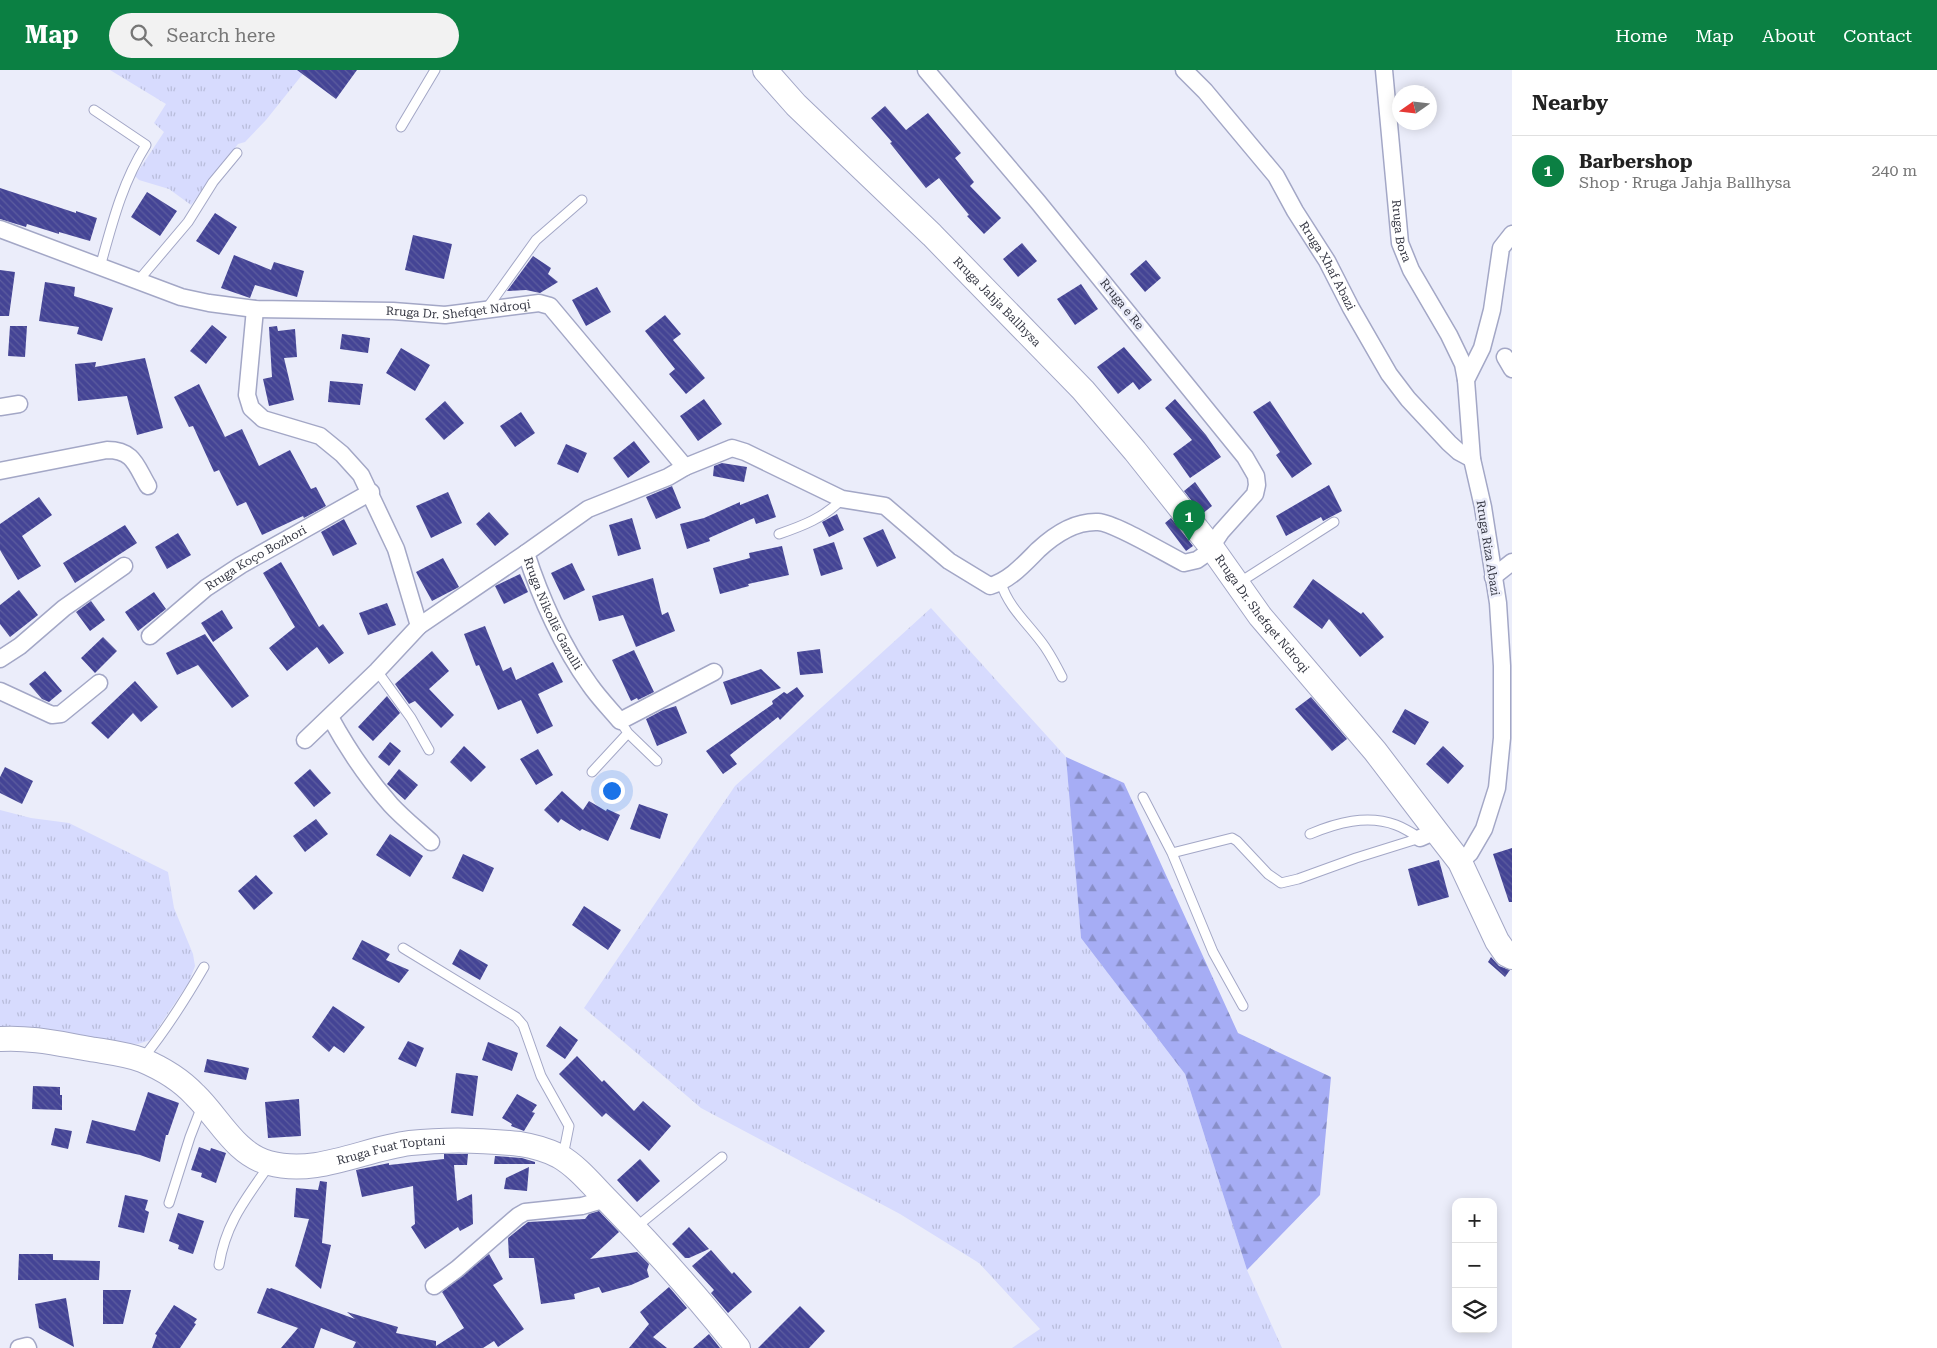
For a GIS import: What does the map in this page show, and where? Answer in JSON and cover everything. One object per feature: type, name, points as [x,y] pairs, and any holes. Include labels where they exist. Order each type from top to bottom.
[{"type":"main road","name":"Rruga Jahja Ballhysa","points":[[765,70],[796,105],[932,235],[1083,390],[1141,458],[1212,548]]},
{"type":"main road","name":"Rruga Dr. Shefqet Ndroqi","points":[[1212,548],[1260,616],[1375,751],[1428,834],[1460,862],[1496,940],[1506,954],[1512,957]]},
{"type":"main road","name":"Rruga Fuat Toptani","points":[[0,1039],[25,1038],[42,1040],[141,1060],[181,1083],[203,1103],[238,1145],[255,1157],[271,1163],[294,1166],[314,1165],[336,1162],[385,1148],[433,1142],[520,1144],[533,1146],[559,1156],[579,1171],[634,1229],[710,1312],[738,1348]]},
{"type":"street","name":"Rruga e Re","points":[[926,70],[1038,202],[1245,457],[1256,476],[1257,486],[1255,494],[1221,532],[1212,548]]},
{"type":"street","name":"Rruga Xhaf Abazi","points":[[1184,70],[1224,113],[1276,176],[1295,211],[1327,261],[1351,308],[1389,374],[1408,399],[1449,442],[1459,452],[1472,459]]},
{"type":"street","name":"Rruga Bora","points":[[1384,70],[1400,243],[1411,270],[1449,335],[1463,364],[1466,380]]},
{"type":"street","name":"Rruga Dr. Shefqet Ndroqi","points":[[0,229],[181,297],[209,303],[254,309],[392,311],[445,316],[539,303],[550,306],[685,467]]},
{"type":"street","points":[[1466,380],[1482,348],[1492,310],[1501,248],[1512,234]]},
{"type":"street","points":[[254,309],[246,395],[251,408],[263,419],[320,436],[342,454],[361,475],[371,492],[396,549],[419,626]]},
{"type":"street","name":"Rruga Riza Abazi","points":[[1460,862],[1470,853],[1484,829],[1497,788],[1502,738],[1502,666],[1498,603],[1483,507],[1472,459],[1466,380]]},
{"type":"street","points":[[0,408],[19,404]]},
{"type":"street","points":[[685,467],[732,448],[745,452],[842,499],[885,506],[949,561],[990,586],[1002,583]]},
{"type":"street","points":[[0,471],[107,450],[117,450],[124,451],[131,457],[148,486]]},
{"type":"street","name":"Rruga Nikollë Gazulli","points":[[624,727],[590,685],[566,644],[534,580],[526,553],[588,509],[668,477],[685,467]]},
{"type":"street","name":"Rruga Koço Bozhori","points":[[150,636],[206,588],[241,565],[371,492]]},
{"type":"street","name":"Rruga Dr. Shefqet Ndroqi","points":[[1002,583],[1017,572],[1050,538],[1084,523],[1100,522],[1184,563],[1197,560],[1212,548]]},
{"type":"street","points":[[306,740],[377,671],[419,626],[526,553]]},
{"type":"street","points":[[1493,577],[1512,562]]},
{"type":"street","points":[[0,659],[20,646],[64,608],[124,566]]},
{"type":"street","points":[[624,727],[714,672]]},
{"type":"street","points":[[0,692],[52,716],[61,714],[99,683]]},
{"type":"street","points":[[330,717],[341,737],[387,800],[431,842]]},
{"type":"street","points":[[434,1286],[525,1212],[582,1206],[606,1199]]},
{"type":"lane","points":[[401,127],[435,70]]},
{"type":"lane","points":[[94,110],[146,145],[130,172],[121,194],[100,267]]},
{"type":"lane","points":[[138,281],[188,222],[213,182],[237,153]]},
{"type":"lane","points":[[484,311],[536,240],[582,200]]},
{"type":"lane","points":[[778,534],[819,518],[832,510],[842,499]]},
{"type":"lane","points":[[1236,584],[1334,522]]},
{"type":"lane","points":[[1002,583],[1005,595],[1045,647],[1062,677]]},
{"type":"lane","points":[[377,671],[412,718],[429,750]]},
{"type":"lane","points":[[592,772],[624,727]]},
{"type":"lane","name":"Rruga Nikollë Gazulli","points":[[624,727],[657,761]]},
{"type":"lane","points":[[1143,797],[1172,853],[1213,952],[1243,1006]]},
{"type":"lane","points":[[1310,834],[1350,821],[1372,820],[1395,824],[1428,834]]},
{"type":"lane","points":[[1172,853],[1232,838],[1238,841],[1268,874],[1280,883],[1298,879],[1428,834]]},
{"type":"lane","points":[[403,948],[516,1017],[523,1025],[541,1076],[569,1126],[565,1146],[559,1156]]},
{"type":"lane","points":[[141,1060],[161,1035],[204,967]]},
{"type":"lane","points":[[169,1203],[203,1103]]},
{"type":"lane","points":[[634,1229],[722,1157]]},
{"type":"lane","points":[[219,1265],[222,1246],[233,1218],[271,1163]]},
{"type":"green space","points":[[110,70],[306,70],[266,120],[245,142],[238,144],[191,205],[169,189],[139,180],[135,176],[164,132],[154,123],[166,104]]},
{"type":"green space","points":[[931,608],[1066,757],[1081,938],[1185,1074],[1247,1270],[1282,1348],[1012,1348],[1040,1329],[979,1263],[900,1214],[701,1108],[584,1008],[735,786]]},
{"type":"green space","points":[[1066,757],[1124,783],[1238,1033],[1331,1077],[1320,1195],[1247,1270],[1185,1074],[1081,938]]},
{"type":"green space","points":[[0,810],[31,818],[69,823],[168,872],[174,908],[193,954],[195,966],[189,982],[150,1040],[138,1044],[122,1043],[0,1028]]},
{"type":"building","points":[[297,70],[357,70],[336,99]]},
{"type":"building","points":[[885,106],[906,130],[928,113],[961,153],[955,158],[974,182],[970,186],[1001,218],[984,234],[967,216],[969,215],[939,178],[926,188],[890,143],[892,142],[871,118]]},
{"type":"building","points":[[0,188],[97,218],[90,241],[27,224],[26,227],[0,219]]},
{"type":"building","points":[[147,192],[177,211],[160,236],[131,217]]},
{"type":"building","points":[[215,213],[237,227],[219,255],[196,241]]},
{"type":"building","points":[[413,235],[452,244],[444,279],[405,270]]},
{"type":"building","points":[[1022,243],[1037,261],[1018,277],[1003,259]]},
{"type":"building","points":[[234,255],[271,270],[274,262],[304,271],[297,297],[255,285],[250,298],[221,288]]},
{"type":"building","points":[[533,256],[551,268],[548,274],[558,282],[540,293],[526,290],[507,291]]},
{"type":"building","points":[[1146,260],[1161,278],[1145,292],[1130,274]]},
{"type":"building","points":[[0,270],[15,272],[9,316],[0,316]]},
{"type":"building","points":[[45,282],[75,287],[74,296],[113,308],[102,341],[77,334],[79,327],[39,321]]},
{"type":"building","points":[[1081,284],[1098,309],[1075,325],[1057,299]]},
{"type":"building","points":[[597,287],[611,312],[586,326],[572,300]]},
{"type":"building","points":[[665,315],[681,334],[673,340],[705,378],[686,394],[669,374],[675,369],[645,331]]},
{"type":"building","points":[[212,325],[227,337],[206,364],[190,351]]},
{"type":"building","points":[[10,326],[27,326],[25,357],[8,356]]},
{"type":"building","points":[[277,326],[278,331],[295,329],[297,357],[284,358],[294,400],[269,406],[263,379],[272,377],[269,327]]},
{"type":"building","points":[[342,334],[370,338],[368,353],[340,349]]},
{"type":"building","points":[[1124,347],[1152,380],[1139,390],[1133,382],[1118,394],[1097,367]]},
{"type":"building","points":[[401,348],[430,365],[415,391],[386,373]]},
{"type":"building","points":[[145,358],[163,428],[137,435],[127,396],[78,401],[75,364],[96,362],[95,367]]},
{"type":"building","points":[[330,381],[363,384],[360,405],[328,402]]},
{"type":"building","points":[[199,384],[225,437],[242,429],[259,466],[290,450],[311,489],[316,487],[326,506],[304,518],[303,516],[262,535],[246,502],[237,506],[219,470],[214,472],[193,426],[189,427],[174,397]]},
{"type":"building","points":[[704,399],[722,424],[698,441],[680,416]]},
{"type":"building","points":[[1175,399],[1206,435],[1221,457],[1190,478],[1173,454],[1192,440],[1165,408]]},
{"type":"building","points":[[445,401],[464,423],[444,440],[425,419]]},
{"type":"building","points":[[1270,401],[1312,464],[1292,478],[1276,455],[1280,452],[1253,412]]},
{"type":"building","points":[[521,412],[535,433],[515,447],[500,426]]},
{"type":"building","points":[[634,441],[650,462],[628,478],[613,458]]},
{"type":"building","points":[[566,444],[587,453],[578,473],[557,464]]},
{"type":"building","points":[[722,463],[747,467],[744,482],[713,476],[714,466]]},
{"type":"building","points":[[1195,482],[1212,506],[1202,514],[1184,491]]},
{"type":"building","points":[[1329,485],[1342,511],[1323,521],[1321,517],[1286,536],[1276,516]]},
{"type":"building","points":[[672,486],[681,508],[656,519],[646,497]]},
{"type":"building","points":[[448,492],[462,523],[431,538],[416,506]]},
{"type":"building","points":[[768,494],[776,517],[756,524],[754,518],[709,538],[710,541],[687,549],[680,524],[704,518],[740,502],[740,505]]},
{"type":"building","points":[[39,497],[52,515],[22,536],[41,566],[18,580],[0,550],[0,524]]},
{"type":"building","points":[[489,512],[509,534],[495,546],[476,524]]},
{"type":"building","points":[[837,514],[844,530],[829,537],[822,522]]},
{"type":"building","points":[[632,518],[641,549],[618,556],[609,525]]},
{"type":"building","points":[[1171,518],[1193,546],[1186,551],[1165,523]]},
{"type":"building","points":[[344,519],[357,544],[333,556],[321,532]]},
{"type":"building","points":[[125,525],[137,543],[75,583],[63,563]]},
{"type":"building","points":[[883,529],[896,558],[877,567],[863,538]]},
{"type":"building","points":[[178,533],[191,555],[167,569],[155,547]]},
{"type":"building","points":[[834,542],[843,569],[821,576],[813,549]]},
{"type":"building","points":[[782,546],[789,575],[748,584],[749,586],[720,594],[713,568],[750,558],[749,553]]},
{"type":"building","points":[[443,558],[459,587],[432,601],[416,572]]},
{"type":"building","points":[[281,562],[319,627],[323,624],[344,653],[329,664],[317,647],[287,671],[269,648],[295,627],[263,573]]},
{"type":"building","points":[[572,563],[585,590],[564,600],[551,573]]},
{"type":"building","points":[[520,574],[528,592],[504,604],[495,586]]},
{"type":"building","points":[[653,578],[662,615],[668,612],[675,631],[636,647],[623,615],[599,621],[592,596]]},
{"type":"building","points":[[1313,579],[1361,614],[1363,612],[1384,637],[1360,657],[1329,619],[1322,629],[1293,607]]},
{"type":"building","points":[[19,590],[38,615],[10,637],[0,624],[0,605]]},
{"type":"building","points":[[154,592],[166,609],[138,631],[125,612]]},
{"type":"building","points":[[91,601],[105,620],[90,631],[76,612]]},
{"type":"building","points":[[387,603],[396,625],[368,635],[359,613]]},
{"type":"building","points":[[222,610],[233,628],[213,642],[201,623]]},
{"type":"building","points":[[485,626],[503,671],[511,667],[516,680],[553,662],[563,682],[538,694],[553,726],[537,734],[521,700],[498,710],[479,665],[476,666],[464,634]]},
{"type":"building","points":[[205,634],[249,696],[232,708],[198,665],[177,675],[166,653]]},
{"type":"building","points":[[103,637],[117,651],[95,673],[81,658]]},
{"type":"building","points":[[820,649],[823,673],[800,675],[797,652]]},
{"type":"building","points":[[634,650],[654,692],[638,700],[637,698],[631,701],[612,660]]},
{"type":"building","points":[[432,651],[449,671],[429,689],[454,715],[441,728],[415,701],[409,704],[395,684]]},
{"type":"building","points":[[761,669],[781,688],[731,705],[723,682]]},
{"type":"building","points":[[45,671],[62,691],[49,702],[42,699],[29,684]]},
{"type":"building","points":[[135,681],[158,707],[141,722],[133,713],[108,739],[91,723]]},
{"type":"building","points":[[797,687],[804,696],[780,720],[778,717],[730,755],[737,764],[723,774],[706,751],[773,704],[772,701],[784,692],[787,694]]},
{"type":"building","points":[[387,696],[400,713],[373,741],[358,727]]},
{"type":"building","points":[[1311,697],[1347,739],[1332,751],[1295,709]]},
{"type":"building","points":[[676,706],[687,733],[657,746],[646,719]]},
{"type":"building","points":[[1405,709],[1429,722],[1415,745],[1392,732]]},
{"type":"building","points":[[390,742],[401,751],[389,766],[378,757]]},
{"type":"building","points":[[464,746],[486,767],[471,782],[450,762]]},
{"type":"building","points":[[1443,746],[1464,766],[1448,784],[1426,764]]},
{"type":"building","points":[[538,749],[553,775],[536,785],[520,759]]},
{"type":"building","points":[[5,767],[33,781],[22,804],[0,793],[0,777]]},
{"type":"building","points":[[310,769],[331,793],[314,807],[294,783]]},
{"type":"building","points":[[399,769],[418,785],[405,800],[387,784]]},
{"type":"building","points":[[562,791],[583,810],[589,801],[606,811],[607,809],[620,815],[608,841],[582,829],[580,831],[561,819],[558,823],[544,810]]},
{"type":"building","points":[[639,804],[668,814],[660,839],[630,829]]},
{"type":"building","points":[[316,819],[328,834],[305,852],[293,836]]},
{"type":"building","points":[[390,834],[423,856],[410,877],[376,855]]},
{"type":"building","points":[[1512,848],[1512,902],[1509,902],[1493,854]]},
{"type":"building","points":[[463,854],[494,868],[483,892],[452,878]]},
{"type":"building","points":[[1439,860],[1449,897],[1418,906],[1408,869]]},
{"type":"building","points":[[256,875],[273,893],[254,910],[238,891]]},
{"type":"building","points":[[584,906],[621,930],[608,950],[572,925]]},
{"type":"building","points":[[362,940],[390,954],[386,960],[409,970],[399,983],[352,959]]},
{"type":"building","points":[[460,949],[488,965],[480,980],[452,964]]},
{"type":"building","points":[[1491,957],[1499,966],[1510,970],[1505,977],[1488,962]]},
{"type":"building","points":[[333,1006],[365,1027],[344,1053],[334,1046],[329,1052],[312,1037]]},
{"type":"building","points":[[560,1026],[578,1040],[565,1059],[546,1046]]},
{"type":"building","points":[[408,1041],[424,1048],[416,1067],[398,1059]]},
{"type":"building","points":[[488,1042],[518,1053],[512,1071],[482,1060]]},
{"type":"building","points":[[577,1056],[634,1111],[643,1101],[671,1126],[649,1151],[606,1113],[602,1117],[559,1074]]},
{"type":"building","points":[[207,1059],[249,1068],[246,1080],[204,1072]]},
{"type":"building","points":[[456,1073],[478,1076],[473,1116],[451,1113]]},
{"type":"building","points":[[33,1086],[60,1087],[62,1110],[32,1109]]},
{"type":"building","points":[[148,1092],[179,1103],[168,1135],[166,1135],[160,1162],[140,1155],[86,1143],[92,1120],[135,1131]]},
{"type":"building","points":[[517,1094],[537,1105],[532,1112],[535,1113],[524,1131],[511,1126],[512,1124],[502,1118]]},
{"type":"building","points":[[299,1099],[301,1136],[268,1138],[265,1102]]},
{"type":"building","points":[[55,1128],[72,1131],[68,1149],[51,1145]]},
{"type":"building","points":[[199,1147],[210,1151],[211,1148],[226,1153],[216,1183],[201,1177],[202,1173],[191,1170]]},
{"type":"building","points":[[444,1154],[468,1154],[467,1165],[454,1165],[457,1201],[472,1194],[473,1224],[460,1231],[458,1227],[425,1249],[411,1227],[415,1224],[413,1186],[362,1197],[356,1170],[389,1163],[389,1165],[444,1159]]},
{"type":"building","points":[[495,1156],[522,1158],[535,1162],[535,1164],[494,1164]]},
{"type":"building","points":[[640,1159],[660,1181],[637,1202],[617,1180]]},
{"type":"building","points":[[529,1167],[527,1191],[504,1189],[506,1178]]},
{"type":"building","points":[[320,1181],[327,1182],[322,1243],[331,1245],[321,1289],[295,1266],[309,1219],[294,1217],[296,1188],[318,1190]]},
{"type":"building","points":[[125,1195],[148,1200],[145,1210],[149,1212],[144,1233],[118,1227]]},
{"type":"building","points":[[599,1211],[619,1232],[590,1259],[637,1252],[649,1264],[647,1270],[649,1277],[631,1285],[602,1293],[599,1287],[574,1294],[575,1299],[541,1304],[534,1258],[509,1258],[508,1238],[528,1222],[585,1219],[589,1214]]},
{"type":"building","points":[[178,1213],[204,1221],[193,1254],[178,1249],[179,1245],[169,1241]]},
{"type":"building","points":[[689,1227],[709,1249],[685,1258],[672,1244]]},
{"type":"building","points":[[711,1250],[732,1274],[734,1272],[752,1292],[728,1313],[711,1293],[714,1290],[692,1266]]},
{"type":"building","points":[[19,1254],[53,1254],[53,1260],[100,1261],[99,1280],[18,1280]]},
{"type":"building","points":[[489,1254],[503,1279],[493,1285],[524,1329],[498,1347],[494,1341],[483,1348],[353,1348],[356,1342],[321,1328],[314,1348],[281,1348],[298,1328],[257,1313],[267,1288],[271,1288],[355,1319],[347,1312],[398,1327],[396,1333],[436,1341],[436,1346],[464,1328],[442,1292]]},
{"type":"building","points":[[669,1287],[687,1308],[653,1337],[667,1348],[629,1348],[649,1324],[640,1312]]},
{"type":"building","points":[[103,1290],[131,1290],[123,1324],[103,1324]]},
{"type":"building","points":[[66,1298],[74,1347],[39,1328],[35,1304]]},
{"type":"building","points":[[174,1305],[197,1319],[194,1323],[196,1324],[180,1348],[152,1348],[157,1335],[155,1334]]},
{"type":"building","points":[[800,1306],[825,1331],[809,1348],[758,1348]]},
{"type":"building","points":[[709,1334],[720,1348],[693,1348]]},
{"type":"place","name":"Barbershop","points":[[1189,541]]}]
